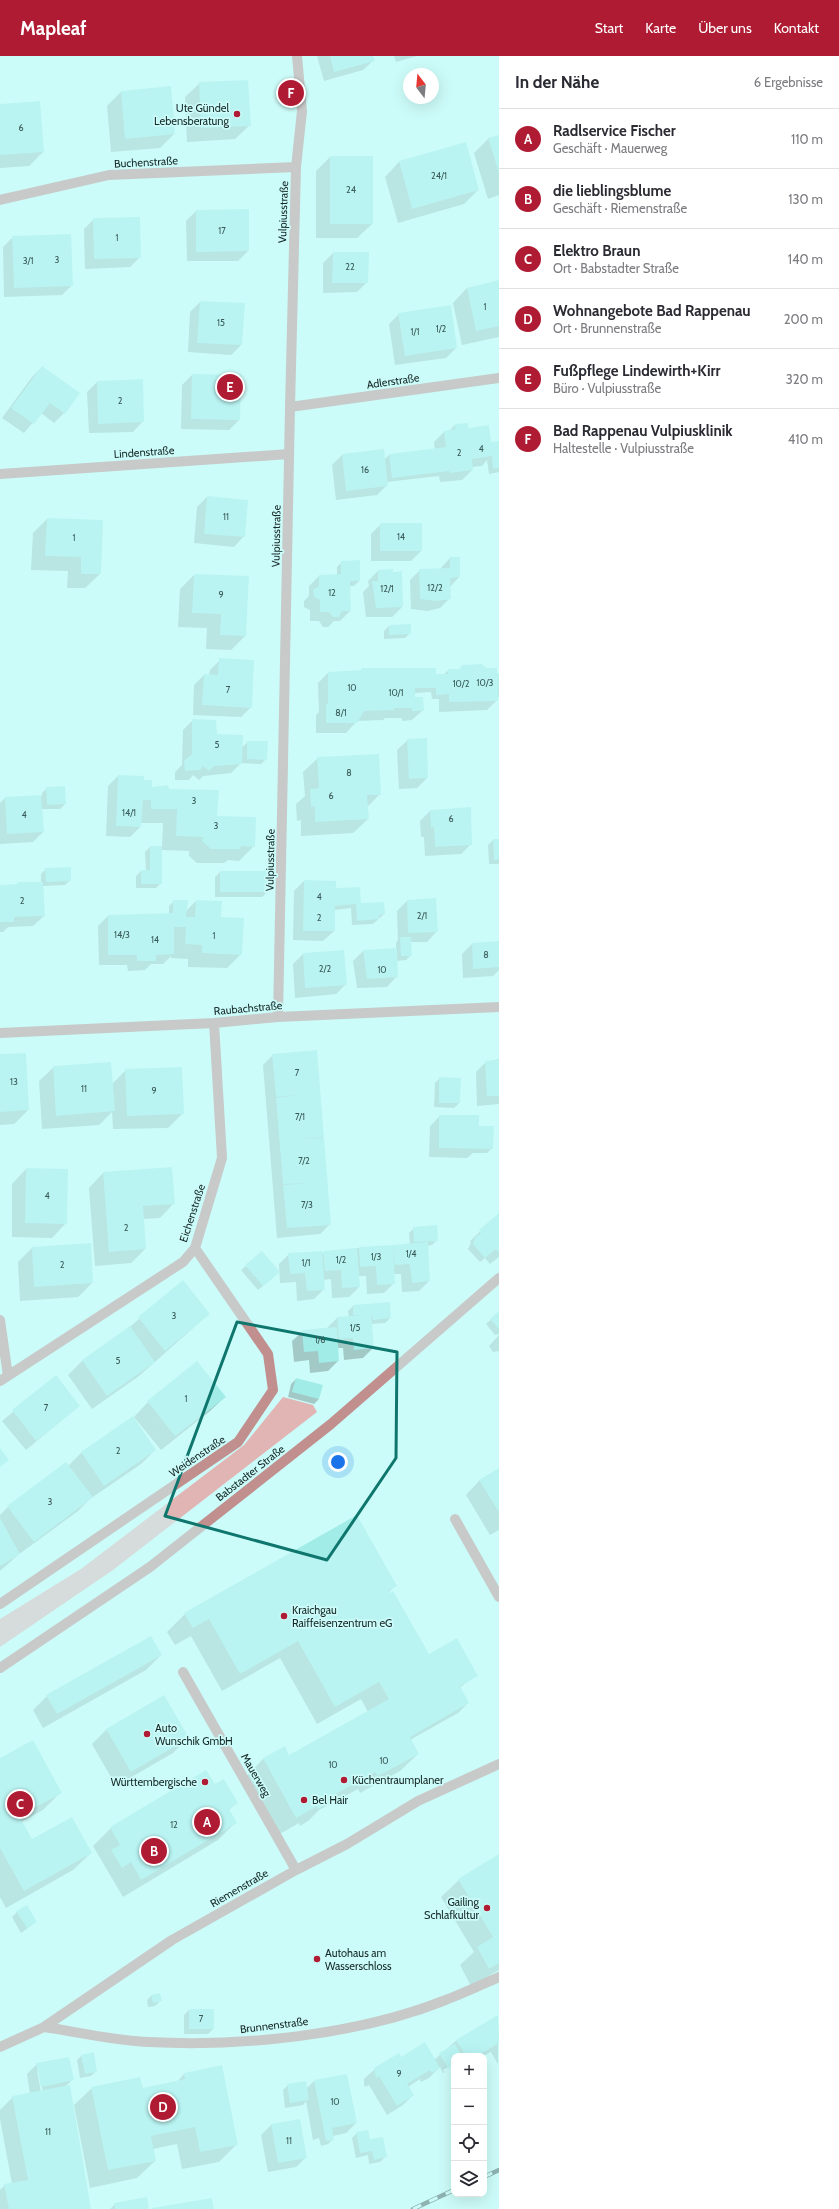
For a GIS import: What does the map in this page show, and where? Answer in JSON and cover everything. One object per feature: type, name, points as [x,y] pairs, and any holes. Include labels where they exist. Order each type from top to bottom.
[{"type":"street","name":"Vulpiusstraße","points":[[278,1017],[296,167],[302,111],[297,56]]},
{"type":"street","name":"Buchenstraße","points":[[0,200],[109,175],[296,167]]},
{"type":"street","name":"Adlerstraße","points":[[290,407],[499,378]]},
{"type":"street","name":"Lindenstraße","points":[[0,474],[289,454]]},
{"type":"street","name":"Raubachstraße","points":[[0,1033],[214,1023],[278,1017],[499,1007]]},
{"type":"street","name":"Eichenstraße","points":[[4,1379],[183,1262],[195,1248],[222,1158],[214,1023]]},
{"type":"street","name":"Weidenstraße","points":[[0,1604],[238,1442],[273,1390],[268,1354],[195,1248]]},
{"type":"street","name":"Babstadter Straße","points":[[0,1668],[150,1566],[331,1424],[499,1278]]},
{"type":"street","points":[[0,1320],[4,1379]]},
{"type":"street","points":[[456,1519],[499,1597]]},
{"type":"street","name":"Mauerweg","points":[[183,1672],[296,1870]]},
{"type":"street","name":"Riemenstraße","points":[[0,2047],[44,2028],[172,1940],[296,1870],[347,1844],[418,1801],[499,1764]]},
{"type":"street","name":"Brunnenstraße","points":[[44,2028],[148,2042],[225,2043],[279,2039],[373,2022],[442,2001],[499,1977]]},
{"type":"highlighted area","points":[[237,1322],[397,1352],[396,1458],[327,1560],[165,1516]]},
{"type":"shaded area","points":[[283,1397],[313,1405],[317,1412],[113,1570],[0,1647],[0,1619],[81,1569],[244,1445]]},
{"type":"building","points":[[330,56],[373,56],[375,61],[334,72]]},
{"type":"building","points":[[248,80],[251,126],[201,128],[199,82]]},
{"type":"building","points":[[171,86],[175,134],[125,139],[121,91]]},
{"type":"building","points":[[40,101],[44,152],[0,155],[0,104]]},
{"type":"building","points":[[499,135],[499,173],[488,138]]},
{"type":"building","points":[[466,142],[479,190],[412,209],[399,161]]},
{"type":"building","points":[[330,156],[373,156],[373,224],[330,224]]},
{"type":"building","points":[[249,209],[249,251],[196,252],[196,210]]},
{"type":"building","points":[[140,217],[141,258],[94,259],[93,218]]},
{"type":"building","points":[[71,234],[73,286],[14,288],[12,236]]},
{"type":"building","points":[[333,252],[369,252],[368,283],[332,283]]},
{"type":"building","points":[[499,280],[499,326],[476,331],[467,288]]},
{"type":"building","points":[[200,301],[245,303],[242,345],[197,343]]},
{"type":"building","points":[[451,305],[457,348],[405,356],[398,313]]},
{"type":"building","points":[[42,366],[80,393],[65,414],[50,403],[34,424],[11,408]]},
{"type":"building","points":[[192,374],[241,375],[240,420],[191,419]]},
{"type":"building","points":[[143,379],[144,422],[98,424],[97,381]]},
{"type":"building","points":[[468,423],[468,428],[489,425],[491,442],[499,441],[499,468],[493,469],[492,456],[472,459],[473,470],[450,473],[449,471],[392,478],[389,454],[446,447],[444,431],[455,429],[455,424]]},
{"type":"building","points":[[384,449],[388,486],[346,491],[342,454]]},
{"type":"building","points":[[207,496],[248,500],[245,537],[204,534]]},
{"type":"building","points":[[47,518],[103,520],[101,574],[81,574],[81,557],[45,556]]},
{"type":"building","points":[[380,523],[422,523],[422,551],[380,551]]},
{"type":"building","points":[[450,557],[460,557],[460,577],[450,578],[451,599],[437,601],[420,599],[419,569],[450,568]]},
{"type":"building","points":[[360,560],[360,581],[350,581],[351,611],[342,611],[339,617],[333,617],[329,612],[320,612],[320,600],[314,597],[313,590],[319,586],[319,575],[341,574],[341,561]]},
{"type":"building","points":[[393,569],[393,572],[402,571],[403,607],[376,608],[372,581],[378,581],[378,570]]},
{"type":"building","points":[[194,574],[249,576],[246,636],[220,635],[221,614],[192,613]]},
{"type":"building","points":[[411,624],[411,634],[389,635],[389,625]]},
{"type":"building","points":[[219,658],[254,660],[252,708],[202,705],[204,674],[218,675]]},
{"type":"building","points":[[482,664],[486,668],[497,668],[497,673],[499,673],[498,701],[449,702],[449,694],[436,695],[436,688],[415,688],[415,697],[423,697],[424,711],[412,711],[412,708],[394,708],[394,710],[364,711],[357,723],[326,723],[326,704],[328,704],[328,672],[362,670],[361,668],[436,668],[436,674],[448,674],[448,669],[459,669],[462,665]]},
{"type":"building","points":[[192,719],[216,720],[217,734],[243,735],[242,764],[214,766],[209,771],[203,766],[200,770],[185,771],[184,761],[192,754]]},
{"type":"building","points":[[427,738],[428,778],[409,779],[407,739]]},
{"type":"building","points":[[247,741],[268,741],[267,760],[247,759]]},
{"type":"building","points":[[379,754],[381,795],[367,795],[369,819],[315,822],[315,806],[311,807],[310,789],[319,788],[317,757]]},
{"type":"building","points":[[118,775],[144,776],[144,780],[152,780],[152,787],[168,785],[169,789],[219,790],[217,816],[256,817],[255,847],[241,846],[240,849],[211,849],[202,841],[203,837],[176,836],[177,809],[151,809],[151,800],[143,800],[141,827],[116,826]]},
{"type":"building","points":[[65,786],[66,804],[47,805],[46,787]]},
{"type":"building","points":[[41,795],[44,832],[7,834],[5,797]]},
{"type":"building","points":[[471,807],[472,845],[435,847],[434,827],[431,828],[430,810]]},
{"type":"building","points":[[493,839],[499,839],[499,859],[494,860]]},
{"type":"building","points":[[150,846],[162,846],[162,884],[141,884],[141,870],[150,870]]},
{"type":"building","points":[[71,867],[71,881],[46,882],[45,868]]},
{"type":"building","points":[[220,871],[268,871],[268,892],[220,892]]},
{"type":"building","points":[[304,880],[336,881],[336,888],[360,887],[361,903],[384,902],[385,914],[379,915],[379,919],[357,921],[356,904],[335,906],[335,931],[303,931]]},
{"type":"building","points":[[17,882],[43,882],[45,916],[14,917],[14,922],[0,922],[0,885],[18,884]]},
{"type":"building","points":[[436,898],[438,932],[408,933],[407,900]]},
{"type":"building","points":[[173,900],[188,900],[186,917],[195,917],[196,900],[222,901],[221,917],[244,918],[242,955],[202,953],[202,945],[185,944],[186,927],[174,927],[174,954],[156,955],[156,961],[137,961],[137,955],[108,955],[108,915],[173,913]]},
{"type":"building","points":[[400,937],[411,937],[412,956],[401,956]]},
{"type":"building","points":[[499,941],[499,967],[473,969],[472,943]]},
{"type":"building","points":[[397,948],[398,977],[367,979],[363,950]]},
{"type":"building","points":[[344,950],[347,985],[305,988],[303,953]]},
{"type":"building","points":[[317,1050],[324,1137],[301,1139],[324,1138],[331,1225],[287,1228],[283,1185],[309,1183],[283,1184],[276,1098],[296,1095],[276,1097],[272,1054]]},
{"type":"building","points":[[26,1053],[29,1110],[0,1112],[0,1054]]},
{"type":"building","points":[[499,1060],[499,1096],[487,1096],[485,1061]]},
{"type":"building","points":[[111,1062],[115,1111],[56,1116],[53,1066]]},
{"type":"building","points":[[182,1067],[184,1114],[127,1116],[125,1069]]},
{"type":"building","points":[[439,1077],[461,1078],[460,1103],[439,1103]]},
{"type":"building","points":[[439,1115],[479,1115],[479,1126],[494,1126],[493,1149],[439,1148]]},
{"type":"building","points":[[172,1167],[175,1204],[143,1206],[146,1249],[109,1252],[103,1172]]},
{"type":"building","points":[[26,1168],[68,1169],[67,1224],[25,1223]]},
{"type":"building","points":[[499,1213],[499,1253],[496,1249],[485,1258],[473,1244],[475,1238],[481,1233],[479,1230]]},
{"type":"building","points":[[437,1225],[438,1241],[414,1242],[413,1227]]},
{"type":"building","points":[[428,1242],[430,1281],[412,1283],[410,1264],[395,1265],[393,1245]]},
{"type":"building","points":[[91,1243],[93,1283],[34,1287],[32,1247]]},
{"type":"building","points":[[393,1245],[395,1284],[377,1285],[376,1266],[360,1267],[359,1247]]},
{"type":"building","points":[[357,1248],[360,1287],[342,1288],[341,1270],[325,1271],[323,1251]]},
{"type":"building","points":[[262,1251],[280,1272],[263,1286],[245,1265]]},
{"type":"building","points":[[322,1251],[325,1290],[307,1291],[305,1273],[290,1274],[288,1253]]},
{"type":"building","points":[[183,1280],[210,1314],[165,1351],[138,1317]]},
{"type":"building","points":[[390,1302],[391,1318],[373,1320],[371,1313],[374,1348],[354,1350],[353,1338],[339,1339],[337,1317],[363,1315],[353,1315],[353,1305]]},
{"type":"building","points":[[499,1311],[499,1329],[490,1319]]},
{"type":"building","points":[[130,1326],[155,1362],[107,1396],[82,1360]]},
{"type":"building","points":[[337,1327],[339,1361],[319,1363],[318,1351],[304,1352],[302,1330]]},
{"type":"building","points":[[197,1361],[226,1397],[175,1436],[147,1401]]},
{"type":"building","points":[[56,1375],[80,1406],[36,1441],[12,1410]]},
{"type":"building","points":[[296,1378],[323,1385],[319,1399],[292,1392]]},
{"type":"building","points":[[133,1416],[156,1450],[104,1486],[81,1452]]},
{"type":"building","points":[[0,1448],[9,1460],[0,1467]]},
{"type":"building","points":[[66,1462],[93,1497],[34,1542],[7,1506]]},
{"type":"building","points":[[499,1468],[499,1512],[479,1480]]},
{"type":"building","name":"Kraichgau Raiffeisenzentrum eG","points":[[357,1515],[397,1586],[388,1591],[390,1593],[393,1591],[429,1654],[457,1638],[478,1676],[460,1686],[469,1703],[410,1737],[419,1754],[378,1776],[375,1772],[325,1800],[327,1804],[318,1809],[317,1806],[296,1818],[263,1758],[285,1746],[289,1755],[389,1699],[379,1682],[335,1707],[298,1641],[240,1674],[209,1619],[193,1628],[184,1613]]},
{"type":"building","points":[[0,1518],[20,1554],[0,1566]]},
{"type":"building","points":[[151,1636],[162,1655],[57,1714],[46,1695]]},
{"type":"building","name":"Auto Wunschik GmbH","points":[[164,1695],[189,1738],[131,1772],[106,1729]]},
{"type":"building","points":[[33,1740],[62,1793],[19,1816],[32,1839],[72,1817],[92,1853],[24,1891],[0,1848],[0,1758]]},
{"type":"building","points":[[206,1770],[215,1784],[224,1779],[238,1803],[229,1809],[237,1823],[141,1880],[131,1862],[122,1868],[111,1850],[120,1845],[110,1827]]},
{"type":"building","name":"Gailing Schlafkultur","points":[[499,1854],[499,1963],[489,1969],[477,1947],[493,1937],[458,1879]]},
{"type":"building","points":[[27,1905],[37,1922],[27,1928],[16,1911]]},
{"type":"building","points":[[160,1993],[162,2001],[153,2003],[151,1995]]},
{"type":"building","points":[[189,2009],[214,2009],[214,2029],[189,2029]]},
{"type":"building","points":[[498,2015],[499,2043],[482,2053],[464,2053],[456,2040]]},
{"type":"building","points":[[425,2042],[440,2068],[432,2073],[430,2070],[407,2084],[414,2095],[397,2106],[379,2076],[376,2078],[374,2068],[399,2053],[401,2057]]},
{"type":"building","points":[[455,2044],[460,2053],[451,2053],[451,2066],[448,2068],[439,2053]]},
{"type":"building","points":[[94,2052],[97,2072],[85,2074],[81,2055]]},
{"type":"building","points":[[69,2057],[74,2080],[41,2087],[36,2063]]},
{"type":"building","points":[[222,2065],[238,2145],[200,2152],[195,2127],[151,2136],[156,2161],[108,2170],[91,2087],[140,2077],[143,2088],[185,2079],[184,2073]]},
{"type":"building","points":[[347,2074],[357,2123],[332,2128],[334,2140],[326,2141],[314,2080]]},
{"type":"building","points":[[306,2081],[309,2100],[290,2103],[287,2084]]},
{"type":"building","points":[[70,2085],[91,2209],[9,2209],[4,2184],[28,2180],[12,2096]]},
{"type":"building","points":[[300,2119],[307,2158],[278,2163],[271,2124]]},
{"type":"building","points":[[368,2130],[370,2139],[383,2137],[387,2157],[374,2160],[372,2151],[360,2153],[356,2132]]},
{"type":"building","points":[[147,2197],[149,2209],[115,2209],[114,2203]]},
{"type":"building","points":[[212,2198],[214,2209],[152,2209],[152,2208]]},
{"type":"railway","points":[[487,2176],[499,2170]]},
{"type":"railway","points":[[413,2209],[451,2191]]},
{"type":"place","name":"Bad Rappenau Vulpiusklinik","points":[[291,93]]},
{"type":"place","name":"Ute Gündel Lebensberatung","points":[[237,114]]},
{"type":"place","name":"Fußpflege Lindewirth+Kirr","points":[[230,387]]},
{"type":"place","name":"Kraichgau Raiffeisenzentrum eG","points":[[284,1616]]},
{"type":"place","name":"Auto Wunschik GmbH","points":[[147,1734]]},
{"type":"place","name":"Küchentraumplaner","points":[[344,1780]]},
{"type":"place","name":"Württembergische","points":[[205,1782]]},
{"type":"place","name":"Bel Hair","points":[[304,1800]]},
{"type":"place","name":"Elektro Braun","points":[[20,1804]]},
{"type":"place","name":"Radlservice Fischer","points":[[207,1822]]},
{"type":"place","name":"die lieblingsblume","points":[[154,1851]]},
{"type":"place","name":"Gailing Schlafkultur","points":[[487,1908]]},
{"type":"place","name":"Autohaus am Wasserschloss","points":[[317,1959]]},
{"type":"place","name":"Wohnangebote Bad Rappenau","points":[[163,2107]]}]
